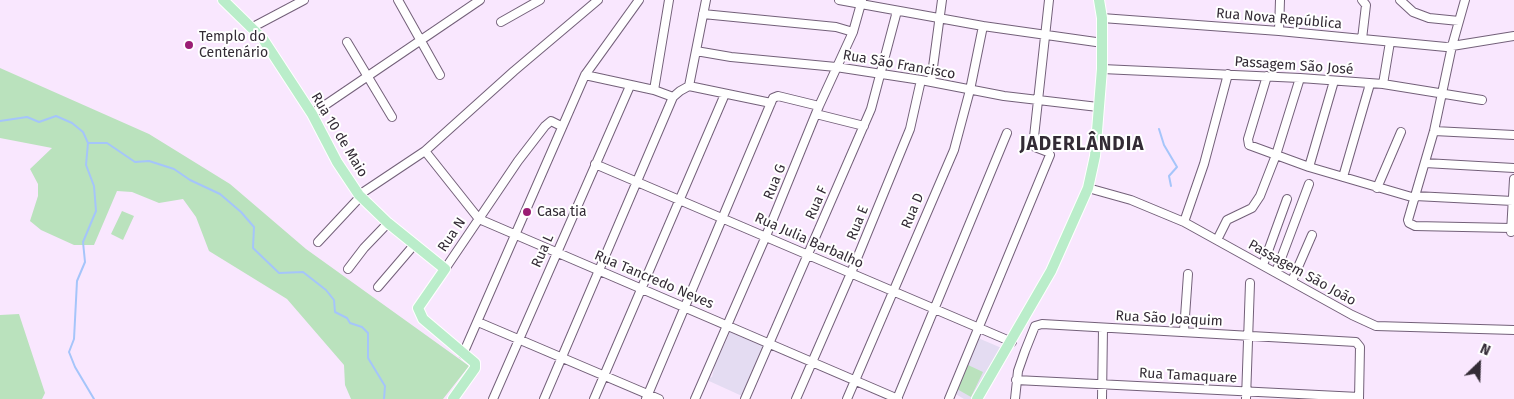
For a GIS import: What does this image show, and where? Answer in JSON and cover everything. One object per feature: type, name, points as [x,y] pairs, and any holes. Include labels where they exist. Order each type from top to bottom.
[{"type":"main road","name":"Rua 10 de Maio","points":[[223,0],[253,27],[289,78],[312,114],[337,162],[360,196],[388,223],[446,269]]},
{"type":"main road","points":[[977,399],[1012,342],[1051,271],[1088,188],[1096,156],[1102,70],[1102,18],[1099,0]]},
{"type":"main road","name":"Rua N","points":[[446,269],[418,308],[420,316],[475,364],[475,368],[452,399]]},
{"type":"street","points":[[253,27],[304,0]]},
{"type":"street","points":[[398,0],[440,75]]},
{"type":"street","points":[[312,114],[480,0]]},
{"type":"street","points":[[501,22],[540,0]]},
{"type":"street","points":[[318,242],[360,196],[425,151],[514,71],[598,0]]},
{"type":"street","points":[[463,354],[561,126],[585,75],[639,0]]},
{"type":"street","points":[[654,90],[669,0]]},
{"type":"street","points":[[690,86],[706,0]]},
{"type":"street","points":[[839,0],[862,2],[897,11],[1044,36],[1103,42]]},
{"type":"street","points":[[931,82],[942,0]]},
{"type":"street","points":[[949,399],[1050,155],[1048,152],[1035,147],[1034,138],[1049,0]]},
{"type":"street","points":[[1279,31],[1280,0]]},
{"type":"street","points":[[1362,0],[1366,5],[1362,39]]},
{"type":"street","points":[[1400,0],[1413,12],[1429,18],[1459,21]]},
{"type":"street","points":[[1465,0],[1452,45],[1434,131],[1409,216],[1409,223],[1415,226],[1511,230],[1514,179]]},
{"type":"street","name":"Rua G","points":[[695,399],[766,236],[819,106],[853,32],[862,2]]},
{"type":"street","name":"Rua F","points":[[745,399],[864,126],[882,73],[897,11]]},
{"type":"street","points":[[703,14],[836,27],[853,32]]},
{"type":"street","name":"Rua Nova República","points":[[1102,18],[1279,31],[1436,47],[1514,36]]},
{"type":"street","name":"Rua D","points":[[847,399],[954,150],[970,90],[982,26]]},
{"type":"street","points":[[346,42],[392,117]]},
{"type":"street","points":[[1383,84],[1390,42]]},
{"type":"street","name":"Rua São Francisco","points":[[696,51],[730,57],[882,73],[970,90],[1098,107]]},
{"type":"street","name":"Passagem São José","points":[[1102,70],[1334,80],[1383,84],[1482,100]]},
{"type":"street","points":[[1184,222],[1204,164],[1228,74]]},
{"type":"street","points":[[585,75],[654,90],[674,97]]},
{"type":"street","points":[[1267,76],[1247,142],[1250,146],[1377,188],[1415,197],[1513,199]]},
{"type":"street","points":[[1217,240],[1227,220],[1252,208],[1260,196],[1276,155],[1300,78]]},
{"type":"street","name":"Rua E","points":[[796,399],[851,273],[910,129],[920,80]]},
{"type":"street","points":[[1310,166],[1334,80]]},
{"type":"street","points":[[1343,176],[1370,84]]},
{"type":"street","name":"Rua L","points":[[493,399],[630,86]]},
{"type":"street","points":[[544,399],[601,271],[674,97],[680,90],[690,86],[771,103]]},
{"type":"street","points":[[594,399],[725,94]]},
{"type":"street","points":[[647,397],[775,96],[819,106]]},
{"type":"street","points":[[816,114],[864,126]]},
{"type":"street","name":"Rua N","points":[[446,269],[518,161],[545,126],[551,121],[561,126]]},
{"type":"street","points":[[1434,131],[1514,134]]},
{"type":"street","points":[[1377,188],[1401,132]]},
{"type":"street","points":[[897,399],[1006,133]]},
{"type":"street","name":"Rua Tancredo Neves","points":[[425,151],[479,219],[812,360],[897,399]]},
{"type":"street","name":"Rua Julia Barbalho","points":[[595,164],[1012,342]]},
{"type":"street","points":[[1425,164],[1514,168]]},
{"type":"street","points":[[1276,272],[1309,184]]},
{"type":"street","name":"Passagem São João","points":[[1088,188],[1131,200],[1184,222],[1365,322],[1376,326],[1514,330]]},
{"type":"street","points":[[1263,265],[1286,199]]},
{"type":"street","points":[[348,269],[364,248],[388,223]]},
{"type":"street","points":[[1292,281],[1312,235]]},
{"type":"street","points":[[378,287],[414,245]]},
{"type":"street","points":[[1184,331],[1188,274]]},
{"type":"street","points":[[1246,395],[1250,336],[1250,283]]},
{"type":"street","points":[[478,322],[604,376],[647,397],[659,399]]},
{"type":"street","name":"Rua São Joaquim","points":[[1016,380],[1025,351],[1038,324],[1184,331],[1359,344],[1359,398]]},
{"type":"street","points":[[1102,399],[1103,328]]},
{"type":"street","points":[[1015,399],[1016,380]]},
{"type":"street","name":"Rua Tamaquare","points":[[1016,380],[1103,384],[1246,395],[1359,398]]},
{"type":"shaded area","points":[[730,332],[764,346],[742,396],[709,381]]},
{"type":"shaded area","points":[[978,338],[1004,349],[974,399],[964,399],[954,393]]},
{"type":"green space","points":[[0,68],[149,134],[230,184],[306,249],[469,366],[443,399],[351,399],[345,385],[344,365],[287,299],[209,251],[196,217],[183,199],[159,203],[132,192],[117,191],[94,245],[74,245],[41,230],[30,221],[38,196],[38,184],[30,169],[52,148],[0,138]]},
{"type":"green space","points":[[122,211],[134,216],[123,240],[111,234]]},
{"type":"green space","points":[[19,314],[45,393],[42,399],[0,399],[0,315]]},
{"type":"green space","points":[[968,365],[983,372],[971,397],[957,389]]},
{"type":"waterway","points":[[0,121],[27,117],[39,122],[56,116],[72,123],[83,132],[88,143],[86,165],[94,186],[96,211],[83,242],[85,262],[77,281],[74,339],[69,352],[75,367],[94,399]]},
{"type":"waterway","points":[[1159,129],[1164,145],[1177,167],[1169,176],[1171,186]]},
{"type":"waterway","points":[[88,143],[107,143],[135,162],[149,161],[174,169],[190,180],[220,194],[241,212],[254,227],[253,248],[279,273],[303,272],[326,290],[334,300],[335,312],[347,318],[350,323],[362,327],[368,333],[368,358],[385,386],[384,399]]},
{"type":"place","name":"Templo do Centenário","points":[[189,45]]},
{"type":"place","name":"Casa tia","points":[[527,212]]},
{"type":"district","name":"JADERLÂNDIA","points":[[1082,145]]}]
